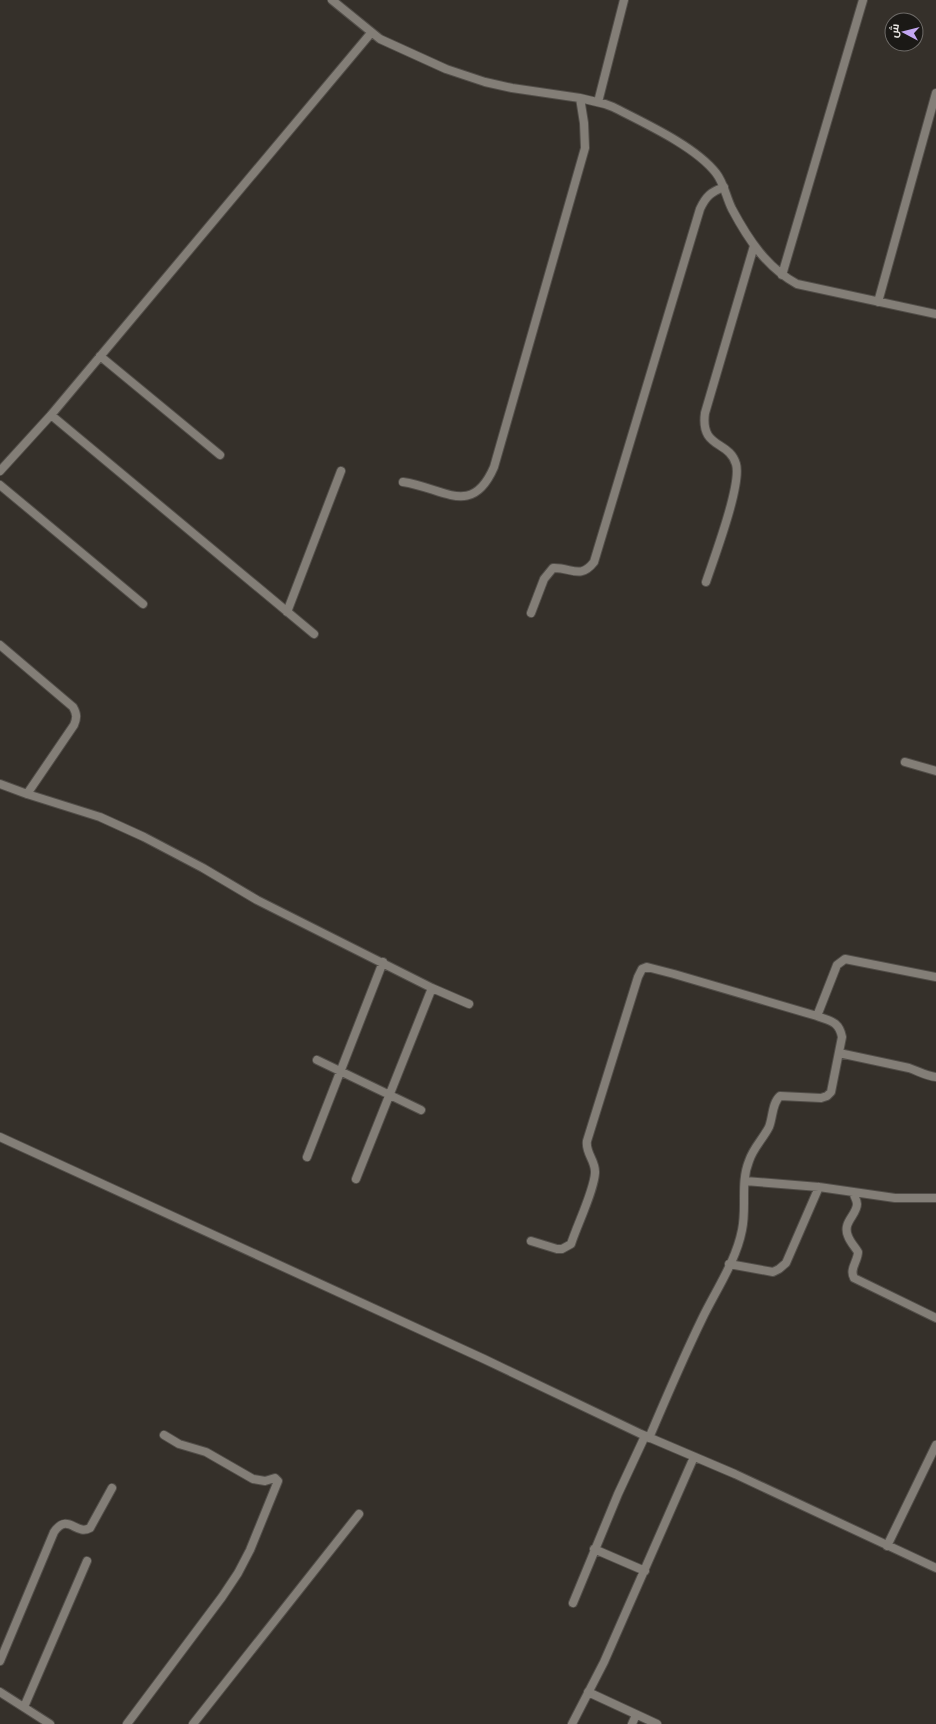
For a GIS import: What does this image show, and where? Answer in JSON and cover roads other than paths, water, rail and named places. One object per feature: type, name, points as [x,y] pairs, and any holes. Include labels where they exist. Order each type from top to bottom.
[{"type":"street","points":[[332,0],[371,32],[390,44],[420,58],[485,82],[512,88],[598,102],[613,107],[680,144],[717,173],[732,208],[754,246],[782,275],[797,284],[805,287],[936,314]]},
{"type":"street","points":[[598,102],[624,0]]},
{"type":"street","points":[[782,275],[863,0]]},
{"type":"street","points":[[0,471],[51,415],[371,32]]},
{"type":"street","points":[[878,302],[936,93]]},
{"type":"street","points":[[404,482],[426,486],[459,497],[465,497],[480,489],[488,479],[494,466],[585,148],[584,123],[580,98]]},
{"type":"street","points":[[531,613],[544,579],[553,568],[582,572],[590,567],[594,562],[700,209],[706,196],[724,187]]},
{"type":"street","points":[[706,582],[735,489],[737,471],[733,457],[708,436],[703,424],[754,246]]},
{"type":"street","points":[[100,356],[220,455]]},
{"type":"street","points":[[51,415],[314,634]]},
{"type":"street","points":[[287,612],[341,471]]},
{"type":"street","points":[[0,485],[143,604]]},
{"type":"street","points":[[0,644],[73,707],[76,712],[77,718],[74,725],[27,794]]},
{"type":"street","points":[[905,762],[936,771]]},
{"type":"street","points":[[0,784],[100,817],[144,837],[203,868],[257,900],[432,988],[469,1004]]},
{"type":"street","points":[[817,1016],[837,965],[845,959],[936,977]]},
{"type":"street","points":[[307,1157],[382,962]]},
{"type":"street","points":[[530,1241],[558,1249],[562,1249],[571,1244],[594,1181],[595,1172],[587,1150],[587,1141],[638,977],[642,969],[647,968],[674,974],[817,1016],[836,1024],[841,1030],[842,1037],[831,1092],[827,1096],[821,1098],[778,1097],[769,1126],[749,1160],[745,1181],[742,1229],[729,1264],[679,1365],[647,1437],[618,1494],[573,1603]]},
{"type":"street","points":[[356,1179],[432,988]]},
{"type":"street","points":[[839,1053],[909,1068],[926,1075],[936,1077]]},
{"type":"street","points":[[317,1060],[390,1094],[420,1110]]},
{"type":"street","points":[[0,1137],[484,1359],[647,1437],[735,1474],[936,1568]]},
{"type":"street","points":[[745,1181],[819,1187],[895,1198],[936,1198]]},
{"type":"street","points":[[729,1264],[773,1272],[779,1269],[786,1263],[819,1187]]},
{"type":"street","points":[[853,1192],[857,1203],[857,1208],[849,1220],[847,1235],[858,1252],[852,1275],[854,1278],[936,1318]]},
{"type":"street","points":[[128,1724],[238,1573],[250,1550],[278,1481],[275,1478],[264,1481],[253,1479],[206,1452],[179,1444],[164,1435]]},
{"type":"street","points":[[887,1546],[936,1445]]},
{"type":"street","points":[[572,1724],[604,1662],[694,1457]]},
{"type":"street","points":[[0,1661],[54,1532],[62,1523],[83,1530],[90,1528],[112,1488]]},
{"type":"street","points":[[193,1724],[359,1514]]},
{"type":"street","points":[[594,1549],[645,1571]]},
{"type":"street","points":[[24,1707],[87,1561]]},
{"type":"street","points":[[0,1692],[47,1723]]},
{"type":"street","points":[[588,1692],[657,1724]]},
{"type":"street","points":[[632,1724],[636,1715]]}]
